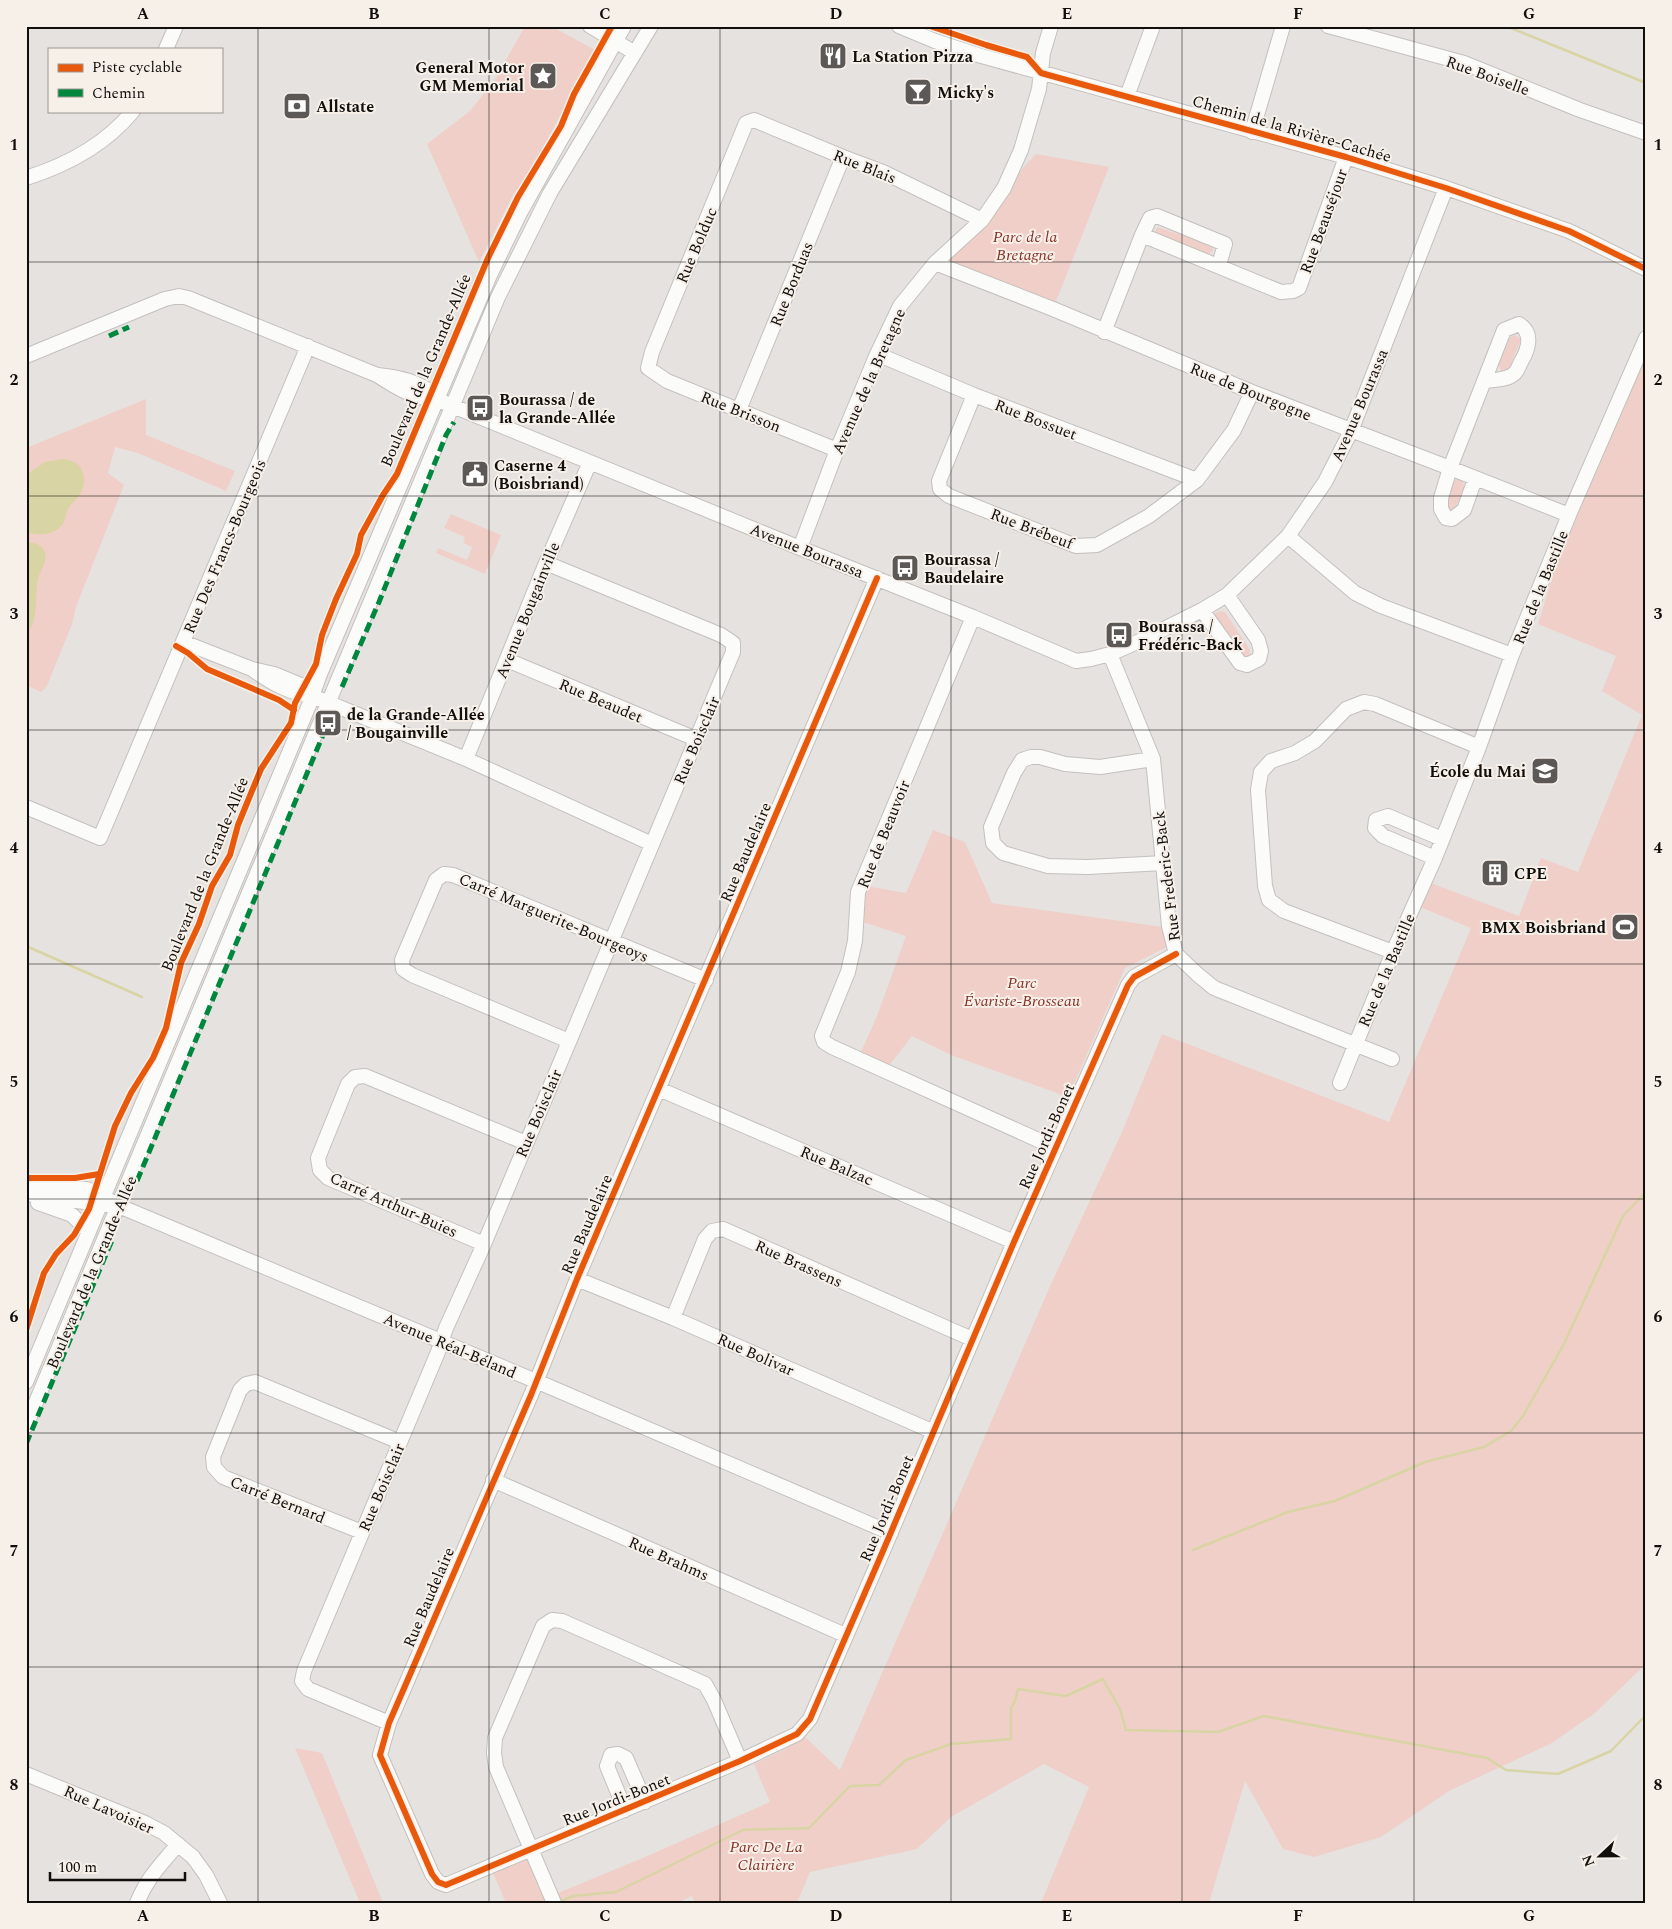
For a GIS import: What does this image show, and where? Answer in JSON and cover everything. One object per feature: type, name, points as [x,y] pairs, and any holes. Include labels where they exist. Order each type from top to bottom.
[{"type":"street","points":[[166,48],[176,26]]},
{"type":"street","points":[[590,26],[635,53]]},
{"type":"street","name":"Boulevard de la Grande-Allée","points":[[26,1382],[320,674],[478,302],[506,240],[624,26]]},
{"type":"street","name":"Boulevard de la Grande-Allée","points":[[26,1426],[505,282],[550,194],[651,26]]},
{"type":"street","name":"Chemin de la Rivière-Cachée","points":[[899,26],[958,49],[1346,157],[1446,188],[1569,231],[1646,269]]},
{"type":"street","name":"Avenue de la Bretagne","points":[[800,548],[837,450],[877,354],[900,306],[935,263],[982,220],[1004,188],[1021,150],[1039,89],[1043,53],[1051,26]]},
{"type":"street","points":[[1127,96],[1153,26]]},
{"type":"street","points":[[1252,132],[1283,26]]},
{"type":"street","name":"Rue Boiselle","points":[[1328,26],[1464,63],[1580,110],[1646,133]]},
{"type":"street","points":[[26,178],[54,168],[91,148],[115,130],[132,112]]},
{"type":"street","name":"Rue Blais","points":[[746,123],[754,120],[883,172],[982,220]]},
{"type":"street","name":"Rue Bolduc","points":[[648,368],[652,352],[746,123]]},
{"type":"street","name":"Rue Borduas","points":[[739,410],[843,157]]},
{"type":"street","name":"Rue Beauséjour","points":[[1142,234],[1282,292],[1293,292],[1299,288],[1346,157]]},
{"type":"street","name":"Avenue Bourassa","points":[[438,400],[800,548],[973,616],[1076,661],[1090,659],[1110,654],[1202,610],[1227,595],[1288,536],[1325,482],[1351,431],[1446,188]]},
{"type":"street","points":[[1104,332],[1150,218],[1157,216],[1225,244],[1219,265]]},
{"type":"street","name":"Rue de Bourgogne","points":[[935,263],[1053,309],[1104,332],[1252,392],[1569,516]]},
{"type":"street","points":[[26,356],[161,300],[179,296],[194,299],[308,346],[377,375],[394,386],[427,400],[438,400]]},
{"type":"street","name":"Rue de la Bastille","points":[[1340,1083],[1392,952],[1435,858],[1480,747],[1512,655],[1569,516],[1646,338]]},
{"type":"street","name":"Rue Des Francs-Bourgeois","points":[[26,807],[100,838],[308,346]]},
{"type":"street","name":"Rue Bossuet","points":[[877,354],[974,395],[1197,480]]},
{"type":"street","name":"Rue Brisson","points":[[648,368],[667,381],[837,450]]},
{"type":"street","points":[[1475,479],[1464,510],[1452,519],[1446,518],[1441,509],[1441,498],[1450,468],[1485,381]]},
{"type":"street","name":"Rue Brébeuf","points":[[974,395],[938,481],[940,489],[949,496],[1076,546],[1097,545],[1149,516],[1197,480],[1234,430],[1252,392]]},
{"type":"street","name":"Avenue Bougainville","points":[[466,759],[546,563],[590,462]]},
{"type":"street","points":[[1288,536],[1355,593],[1382,606],[1512,655]]},
{"type":"street","name":"Rue Boisclair","points":[[389,1723],[308,1689],[302,1682],[304,1671],[733,652],[732,643],[721,635],[546,563]]},
{"type":"street","name":"Rue Baudelaire","points":[[438,1882],[432,1874],[380,1755],[389,1723],[536,1381],[577,1278],[877,578]]},
{"type":"street","points":[[1202,610],[1240,663],[1247,665],[1259,659],[1262,650],[1258,640],[1227,595]]},
{"type":"street","name":"Rue de Beauvoir","points":[[973,616],[858,892],[855,941],[848,972],[822,1036],[824,1042],[832,1047],[1056,1148]]},
{"type":"street","points":[[183,642],[252,670],[270,683],[294,693],[312,696],[466,759],[652,844]]},
{"type":"street","name":"Rue Frederic-Back","points":[[1110,654],[1153,759],[1170,926],[1176,954],[1214,988],[1392,1058]]},
{"type":"street","name":"Rue Beaudet","points":[[507,660],[696,739]]},
{"type":"street","points":[[1392,952],[1284,911],[1269,900],[1265,886],[1258,790],[1261,772],[1271,761],[1295,753],[1315,741],[1346,709],[1364,702],[1375,704],[1480,747]]},
{"type":"street","points":[[1153,759],[1100,767],[1065,764],[1040,756],[1022,760],[1014,773],[991,827],[993,843],[1003,853],[1048,866],[1088,867],[1164,863]]},
{"type":"street","points":[[1435,858],[1383,836],[1375,828],[1376,820],[1388,816],[1442,839]]},
{"type":"street","name":"Carré Marguerite-Bourgeoys","points":[[569,1041],[412,976],[403,969],[402,960],[436,880],[444,874],[453,874],[706,980]]},
{"type":"street","name":"Rue Jordi-Bonet","points":[[438,1882],[446,1884],[740,1761],[797,1734],[810,1719],[1014,1242],[1128,985],[1134,978],[1176,954]]},
{"type":"street","name":"Carré Arthur-Buies","points":[[484,1244],[328,1178],[320,1170],[318,1158],[348,1084],[355,1077],[365,1076],[526,1144]]},
{"type":"street","name":"Rue Balzac","points":[[659,1089],[1014,1242]]},
{"type":"street","points":[[26,1188],[80,1188],[95,1192],[102,1201]]},
{"type":"street","points":[[26,1195],[102,1201]]},
{"type":"street","points":[[26,1195],[38,1203],[72,1215],[89,1232]]},
{"type":"street","name":"Avenue Réal-Béland","points":[[102,1201],[119,1206],[442,1341],[891,1533]]},
{"type":"street","name":"Rue Brassens","points":[[673,1318],[705,1239],[712,1231],[723,1229],[972,1339]]},
{"type":"street","name":"Rue Bolivar","points":[[577,1278],[934,1432]]},
{"type":"street","name":"Carré Bernard","points":[[362,1532],[223,1477],[214,1467],[213,1458],[229,1413],[240,1390],[246,1384],[256,1382],[400,1442]]},
{"type":"street","name":"Rue Brahms","points":[[493,1480],[845,1635]]},
{"type":"street","points":[[553,1901],[496,1767],[494,1753],[495,1738],[542,1626],[552,1620],[562,1621],[705,1684],[710,1690],[740,1761]]},
{"type":"street","name":"Rue Jordi-Bonet","points":[[625,1810],[607,1766],[611,1755],[618,1754],[626,1758],[645,1802]]},
{"type":"street","name":"Rue Lavoisier","points":[[26,1774],[145,1823],[178,1844],[193,1857],[202,1869],[220,1903]]},
{"type":"street","points":[[137,1903],[145,1884],[153,1872],[178,1844]]},
{"type":"green space","points":[[525,26],[551,26],[595,50],[537,159],[512,197],[479,262],[427,144],[470,111],[494,81]]},
{"type":"green space","name":"Parc de la Bretagne","points":[[1036,154],[1109,167],[1053,309],[935,263]]},
{"type":"green space","points":[[1157,227],[1212,245],[1213,251],[1208,254],[1157,234],[1155,232]]},
{"type":"green space","points":[[1514,335],[1520,338],[1520,342],[1508,371],[1502,372],[1498,365],[1510,337]]},
{"type":"green space","name":"Parc De La Clairière","points":[[1646,343],[1646,1664],[1595,1713],[1552,1743],[1449,1791],[1381,1837],[1314,1857],[1283,1849],[1245,1781],[1209,1903],[1041,1903],[1089,1787],[1044,1764],[951,1817],[917,1849],[810,1872],[797,1903],[695,1903],[692,1896],[678,1903],[506,1903],[490,1866],[531,1849],[551,1896],[770,1802],[754,1764],[782,1751],[804,1736],[840,1770],[1051,1284],[1122,1132],[1162,1034],[1389,1122],[1471,928],[1420,907],[1428,882],[1519,916],[1541,858],[1578,872],[1642,715],[1602,691],[1616,656],[1538,624],[1571,518]]},
{"type":"green space","points":[[146,399],[146,435],[235,471],[226,491],[138,453],[115,447],[108,473],[124,485],[76,607],[72,624],[47,686],[41,692],[26,685],[26,448]]},
{"type":"green space","points":[[1457,479],[1463,482],[1464,487],[1454,511],[1449,514],[1443,505],[1454,481]]},
{"type":"green space","points":[[451,514],[501,535],[485,574],[436,553],[438,548],[467,560],[472,547],[463,543],[465,537],[444,528]]},
{"type":"green space","points":[[1220,611],[1225,612],[1250,650],[1249,659],[1245,661],[1212,615]]},
{"type":"green space","name":"Parc Évariste-Brosseau","points":[[933,830],[965,842],[992,903],[1163,927],[1171,945],[1125,968],[1068,1097],[951,1055],[912,1036],[888,1067],[860,1054],[877,1016],[906,936],[863,922],[866,886],[906,893]]},
{"type":"green space","points":[[295,1748],[322,1753],[383,1903],[360,1903]]},
{"type":"shaded area","points":[[63,459],[76,463],[82,470],[83,489],[69,507],[64,522],[57,530],[47,534],[26,532],[26,475],[45,462]]},
{"type":"shaded area","points":[[26,542],[40,545],[46,556],[38,579],[35,615],[26,635]]},
{"type":"waterway","points":[[1506,26],[1646,83]]},
{"type":"waterway","points":[[26,946],[142,997]]},
{"type":"waterway","points":[[1193,1550],[1288,1512],[1335,1501],[1425,1462],[1484,1447],[1511,1431],[1523,1416],[1564,1344],[1623,1216],[1646,1192]]},
{"type":"waterway","points":[[559,1902],[573,1896],[616,1892],[743,1830],[809,1828],[850,1786],[879,1785],[906,1760],[951,1744],[1011,1739],[1011,1708],[1018,1689],[1066,1696],[1103,1679],[1120,1709],[1126,1730],[1218,1732],[1264,1716],[1487,1758],[1506,1770],[1558,1774],[1611,1751],[1646,1715]]},
{"type":"marked path","points":[[109,336],[129,327]]},
{"type":"marked path","points":[[342,687],[379,602],[446,435],[454,422]]},
{"type":"marked path","points":[[137,1181],[328,723]]},
{"type":"marked path","points":[[26,1444],[113,1238]]},
{"type":"cycle path","points":[[26,1330],[44,1273],[56,1254],[74,1235],[89,1209],[115,1126],[131,1093],[153,1058],[166,1028],[181,963],[199,924],[212,886],[230,855],[238,825],[261,769],[291,723],[295,703],[316,664],[322,635],[357,554],[361,535],[397,474],[488,258],[518,197],[561,126],[574,94],[612,26]]},
{"type":"cycle path","points":[[930,26],[1027,57],[1041,73],[1346,157],[1446,188],[1569,231],[1646,269]]},
{"type":"cycle path","points":[[877,578],[577,1279],[531,1395],[389,1723],[380,1755],[432,1874],[438,1882],[446,1885],[740,1761],[797,1734],[810,1719],[1014,1242],[1128,985],[1134,977],[1176,954]]},
{"type":"cycle path","points":[[176,646],[188,653],[207,669],[279,700],[294,710]]},
{"type":"cycle path","points":[[26,1178],[75,1178],[99,1174]]},
{"type":"place","name":"La Station Pizza","points":[[833,56]]},
{"type":"place","name":"General Motor GM Memorial","points":[[543,76]]},
{"type":"place","name":"Micky's","points":[[918,92]]},
{"type":"place","name":"Allstate","points":[[297,106]]},
{"type":"place","name":"Bourassa / de la Grande-Allée","points":[[480,408]]},
{"type":"place","name":"Caserne 4 (Boisbriand)","points":[[475,474]]},
{"type":"place","name":"Bourassa / Baudelaire","points":[[905,568]]},
{"type":"place","name":"Bourassa / Frédéric-Back","points":[[1119,635]]},
{"type":"place","name":"de la Grande-Allée / Bougainville","points":[[328,723]]},
{"type":"place","name":"École du Mai","points":[[1545,771]]},
{"type":"place","name":"CPE","points":[[1495,873]]},
{"type":"place","name":"BMX Boisbriand","points":[[1625,927]]}]
